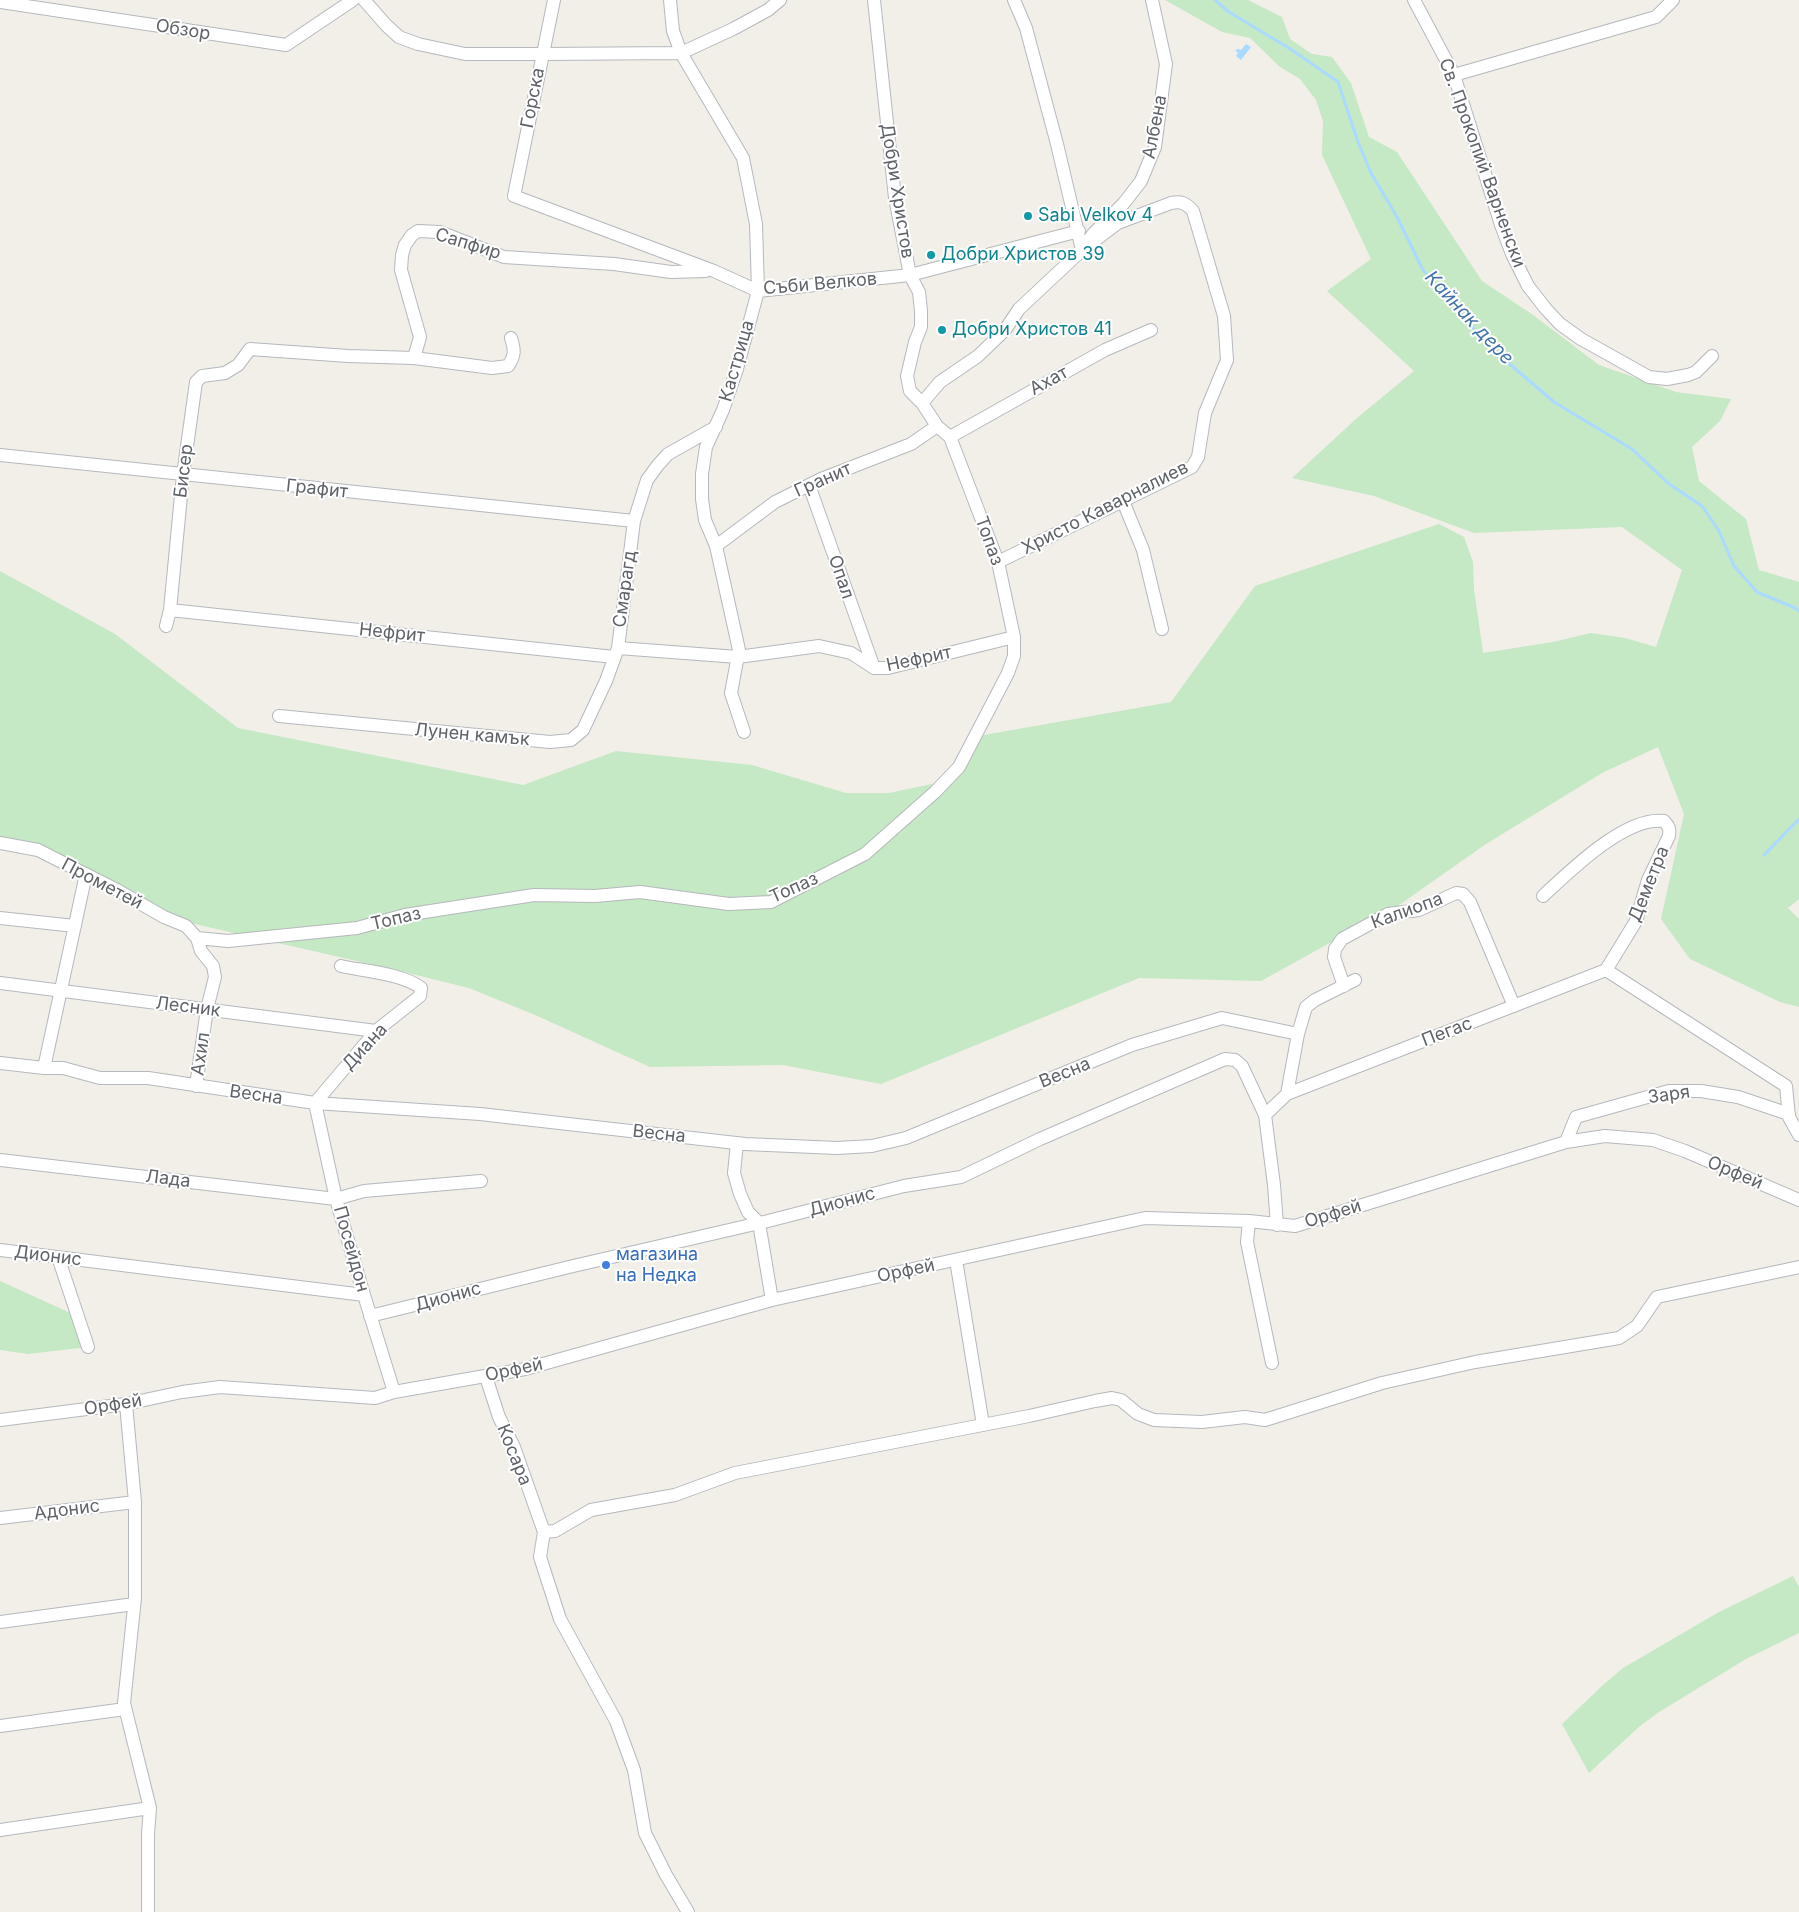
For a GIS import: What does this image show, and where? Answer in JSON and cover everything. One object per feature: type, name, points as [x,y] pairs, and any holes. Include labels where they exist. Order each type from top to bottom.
[{"type":"street","name":"Обзор","points":[[0,2],[286,45],[353,0]]},
{"type":"street","points":[[364,0],[399,37],[418,44],[465,54],[682,53],[733,29],[768,10],[780,0]]},
{"type":"street","name":"Горска","points":[[514,196],[554,0]]},
{"type":"street","name":"Кастрица","points":[[670,0],[673,31],[682,53],[743,158],[756,224],[758,291],[737,369],[716,427],[706,447],[702,474],[702,499],[705,520],[716,546],[739,650],[731,693],[744,732]]},
{"type":"street","name":"Добри Христов","points":[[874,0],[894,198],[910,275],[919,292],[921,326],[915,342],[908,376],[910,391],[922,403]]},
{"type":"street","points":[[1014,0],[1026,28],[1079,231],[1082,250]]},
{"type":"street","name":"Албена","points":[[922,403],[940,382],[978,356],[1005,330],[1019,309],[1082,250],[1093,234],[1124,203],[1141,181],[1155,146],[1166,64],[1152,0]]},
{"type":"street","name":"Св. Прокопий Варненски","points":[[1414,0],[1454,75],[1498,216],[1512,254],[1528,286],[1546,309],[1560,324],[1581,339],[1649,377],[1667,379],[1688,375],[1696,372],[1712,356]]},
{"type":"street","points":[[1454,75],[1656,17],[1673,0]]},
{"type":"street","name":"Съби Велков","points":[[514,196],[714,271],[758,291],[910,275],[1079,231]]},
{"type":"street","name":"Христо Каварналиев","points":[[998,562],[1192,467],[1198,457],[1205,413],[1227,360],[1224,316],[1193,211],[1186,204],[1179,202],[1171,203],[1118,223],[1082,250]]},
{"type":"street","name":"Сапфир","points":[[414,358],[420,337],[401,270],[405,245],[412,235],[418,231],[440,232],[504,257],[614,264],[671,272],[714,271]]},
{"type":"street","name":"Ахат","points":[[950,437],[1105,350],[1151,330]]},
{"type":"street","points":[[414,358],[492,368],[508,366],[515,350],[510,338]]},
{"type":"street","name":"Бисер","points":[[166,626],[170,610],[183,475],[196,382],[202,376],[225,373],[238,365],[250,349],[348,356],[414,358]]},
{"type":"street","name":"Топаз","points":[[198,938],[228,941],[357,928],[405,914],[534,895],[595,896],[640,892],[729,904],[772,902],[865,854],[935,792],[959,767],[1008,673],[1014,656],[1014,636],[998,562],[950,437],[937,426],[922,403]]},
{"type":"street","name":"Гранит","points":[[716,546],[775,502],[809,485],[911,444],[937,426]]},
{"type":"street","name":"Смарагд","points":[[616,653],[634,521],[647,480],[668,454],[716,427]]},
{"type":"street","name":"Графит","points":[[0,455],[634,521]]},
{"type":"street","name":"Опал","points":[[809,485],[874,668]]},
{"type":"street","points":[[1123,502],[1142,550],[1162,629]]},
{"type":"street","name":"Нефрит","points":[[170,610],[616,653],[738,657],[819,646],[851,653],[874,668],[888,668],[1014,636]]},
{"type":"street","name":"Лунен камък","points":[[279,716],[550,742],[571,740],[583,730],[606,681],[616,653]]},
{"type":"street","name":"Деметра","points":[[1543,896],[1584,858],[1634,826],[1659,820],[1664,821],[1668,825],[1670,830],[1669,836],[1648,880],[1636,921],[1606,970]]},
{"type":"street","name":"Прометей","points":[[0,843],[38,850],[117,890],[164,917],[186,926],[198,938]]},
{"type":"street","points":[[44,1068],[86,874]]},
{"type":"street","name":"Калиопа","points":[[1287,1094],[1298,1034],[1306,1007],[1314,1000],[1350,983],[1334,957],[1335,949],[1342,939],[1388,914],[1419,910],[1456,893],[1462,894],[1470,902],[1514,1006]]},
{"type":"street","points":[[0,918],[75,926]]},
{"type":"street","name":"Ахил","points":[[196,1086],[207,1009],[215,977],[213,966],[201,950],[198,938]]},
{"type":"street","name":"Диана","points":[[315,1103],[376,1031],[420,996],[421,988],[417,985],[401,979],[341,966]]},
{"type":"street","points":[[1606,970],[1786,1086],[1789,1114],[1799,1135]]},
{"type":"street","name":"Пегас","points":[[1287,1094],[1606,970]]},
{"type":"street","name":"Лесник","points":[[0,983],[376,1031]]},
{"type":"street","name":"Весна","points":[[0,1063],[44,1068],[63,1068],[100,1078],[148,1078],[315,1103],[480,1114],[737,1142],[837,1148],[872,1146],[906,1138],[1132,1045],[1222,1018],[1298,1034]]},
{"type":"street","name":"Дионис","points":[[370,1316],[759,1223],[904,1186],[960,1177],[1040,1139],[1225,1058],[1235,1060],[1242,1066],[1265,1115]]},
{"type":"street","name":"Заря","points":[[1566,1142],[1576,1117],[1669,1091],[1701,1091],[1738,1097],[1789,1114]]},
{"type":"street","points":[[1277,1225],[1265,1115],[1287,1094]]},
{"type":"street","name":"Посейдон","points":[[315,1103],[336,1199],[394,1392]]},
{"type":"street","name":"Орфей","points":[[0,1420],[126,1404],[182,1392],[220,1387],[375,1398],[394,1392],[525,1369],[772,1300],[1145,1218],[1249,1221],[1295,1226],[1566,1142],[1605,1136],[1653,1140],[1685,1151],[1799,1200]]},
{"type":"street","points":[[737,1142],[734,1173],[748,1212],[759,1223],[772,1300]]},
{"type":"street","name":"Лада","points":[[0,1160],[336,1199]]},
{"type":"street","points":[[336,1199],[364,1191],[481,1181]]},
{"type":"street","points":[[1249,1221],[1247,1242],[1272,1363]]},
{"type":"street","name":"Дионис","points":[[0,1250],[364,1295]]},
{"type":"street","points":[[58,1257],[88,1347]]},
{"type":"street","points":[[956,1260],[983,1425]]},
{"type":"street","points":[[688,1912],[666,1875],[645,1833],[634,1770],[616,1721],[560,1619],[540,1557],[544,1532],[555,1530],[591,1510],[675,1495],[735,1473],[1112,1398],[1126,1404],[1138,1414],[1154,1420],[1202,1422],[1245,1417],[1265,1420],[1296,1412],[1323,1400],[1382,1383],[1475,1362],[1619,1338],[1637,1326],[1657,1297],[1799,1267]]},
{"type":"street","name":"Косара","points":[[486,1376],[499,1417],[514,1447],[544,1532]]},
{"type":"street","points":[[126,1404],[135,1502],[134,1604],[124,1703],[150,1808],[148,1912]]},
{"type":"street","name":"Адонис","points":[[0,1518],[135,1502]]},
{"type":"street","points":[[0,1622],[134,1604]]},
{"type":"street","points":[[0,1726],[126,1709]]},
{"type":"street","points":[[0,1830],[150,1808]]},
{"type":"green space","points":[[1165,0],[1248,0],[1282,17],[1290,39],[1312,54],[1332,57],[1351,83],[1369,137],[1397,152],[1482,281],[1533,315],[1599,365],[1676,392],[1731,399],[1720,421],[1692,447],[1699,481],[1746,519],[1759,570],[1799,582],[1799,899],[1788,908],[1799,919],[1799,1007],[1780,1002],[1690,959],[1661,919],[1684,814],[1658,747],[1602,773],[1486,844],[1402,903],[1261,981],[1139,978],[881,1084],[783,1065],[650,1067],[535,1015],[469,988],[164,917],[39,850],[0,843],[0,571],[115,634],[238,728],[523,785],[616,751],[752,765],[846,793],[889,793],[946,781],[967,750],[984,735],[1171,702],[1255,586],[1439,524],[1464,537],[1473,562],[1474,589],[1483,653],[1553,642],[1591,633],[1625,638],[1656,647],[1682,570],[1622,527],[1474,533],[1374,496],[1292,478],[1357,418],[1414,371],[1327,291],[1371,259],[1322,155],[1323,121],[1316,100],[1300,79],[1280,67],[1250,38],[1222,32]]},
{"type":"green space","points":[[0,1281],[77,1316],[88,1347],[28,1354],[0,1350]]},
{"type":"green space","points":[[1793,1576],[1799,1587],[1799,1633],[1746,1659],[1659,1712],[1640,1726],[1589,1773],[1562,1724],[1623,1668],[1719,1612]]},
{"type":"water","points":[[1246,44],[1251,47],[1241,60],[1236,56],[1238,53],[1235,50],[1241,50]]},
{"type":"waterway","name":"Кайнак дере","points":[[1215,0],[1229,12],[1292,50],[1338,82],[1358,142],[1371,173],[1397,217],[1423,270],[1482,338],[1554,402],[1632,449],[1669,484],[1702,506],[1719,531],[1734,566],[1757,592],[1799,611]]},
{"type":"waterway","name":"Кайнак дере","points":[[1764,855],[1799,819]]},
{"type":"place","name":"Sabi Velkov 4","points":[[1028,216]]},
{"type":"place","name":"Добри Христов 39","points":[[931,255]]},
{"type":"place","name":"Добри Христов 41","points":[[942,330]]},
{"type":"place","name":"магазина на Недка","points":[[606,1265]]}]
